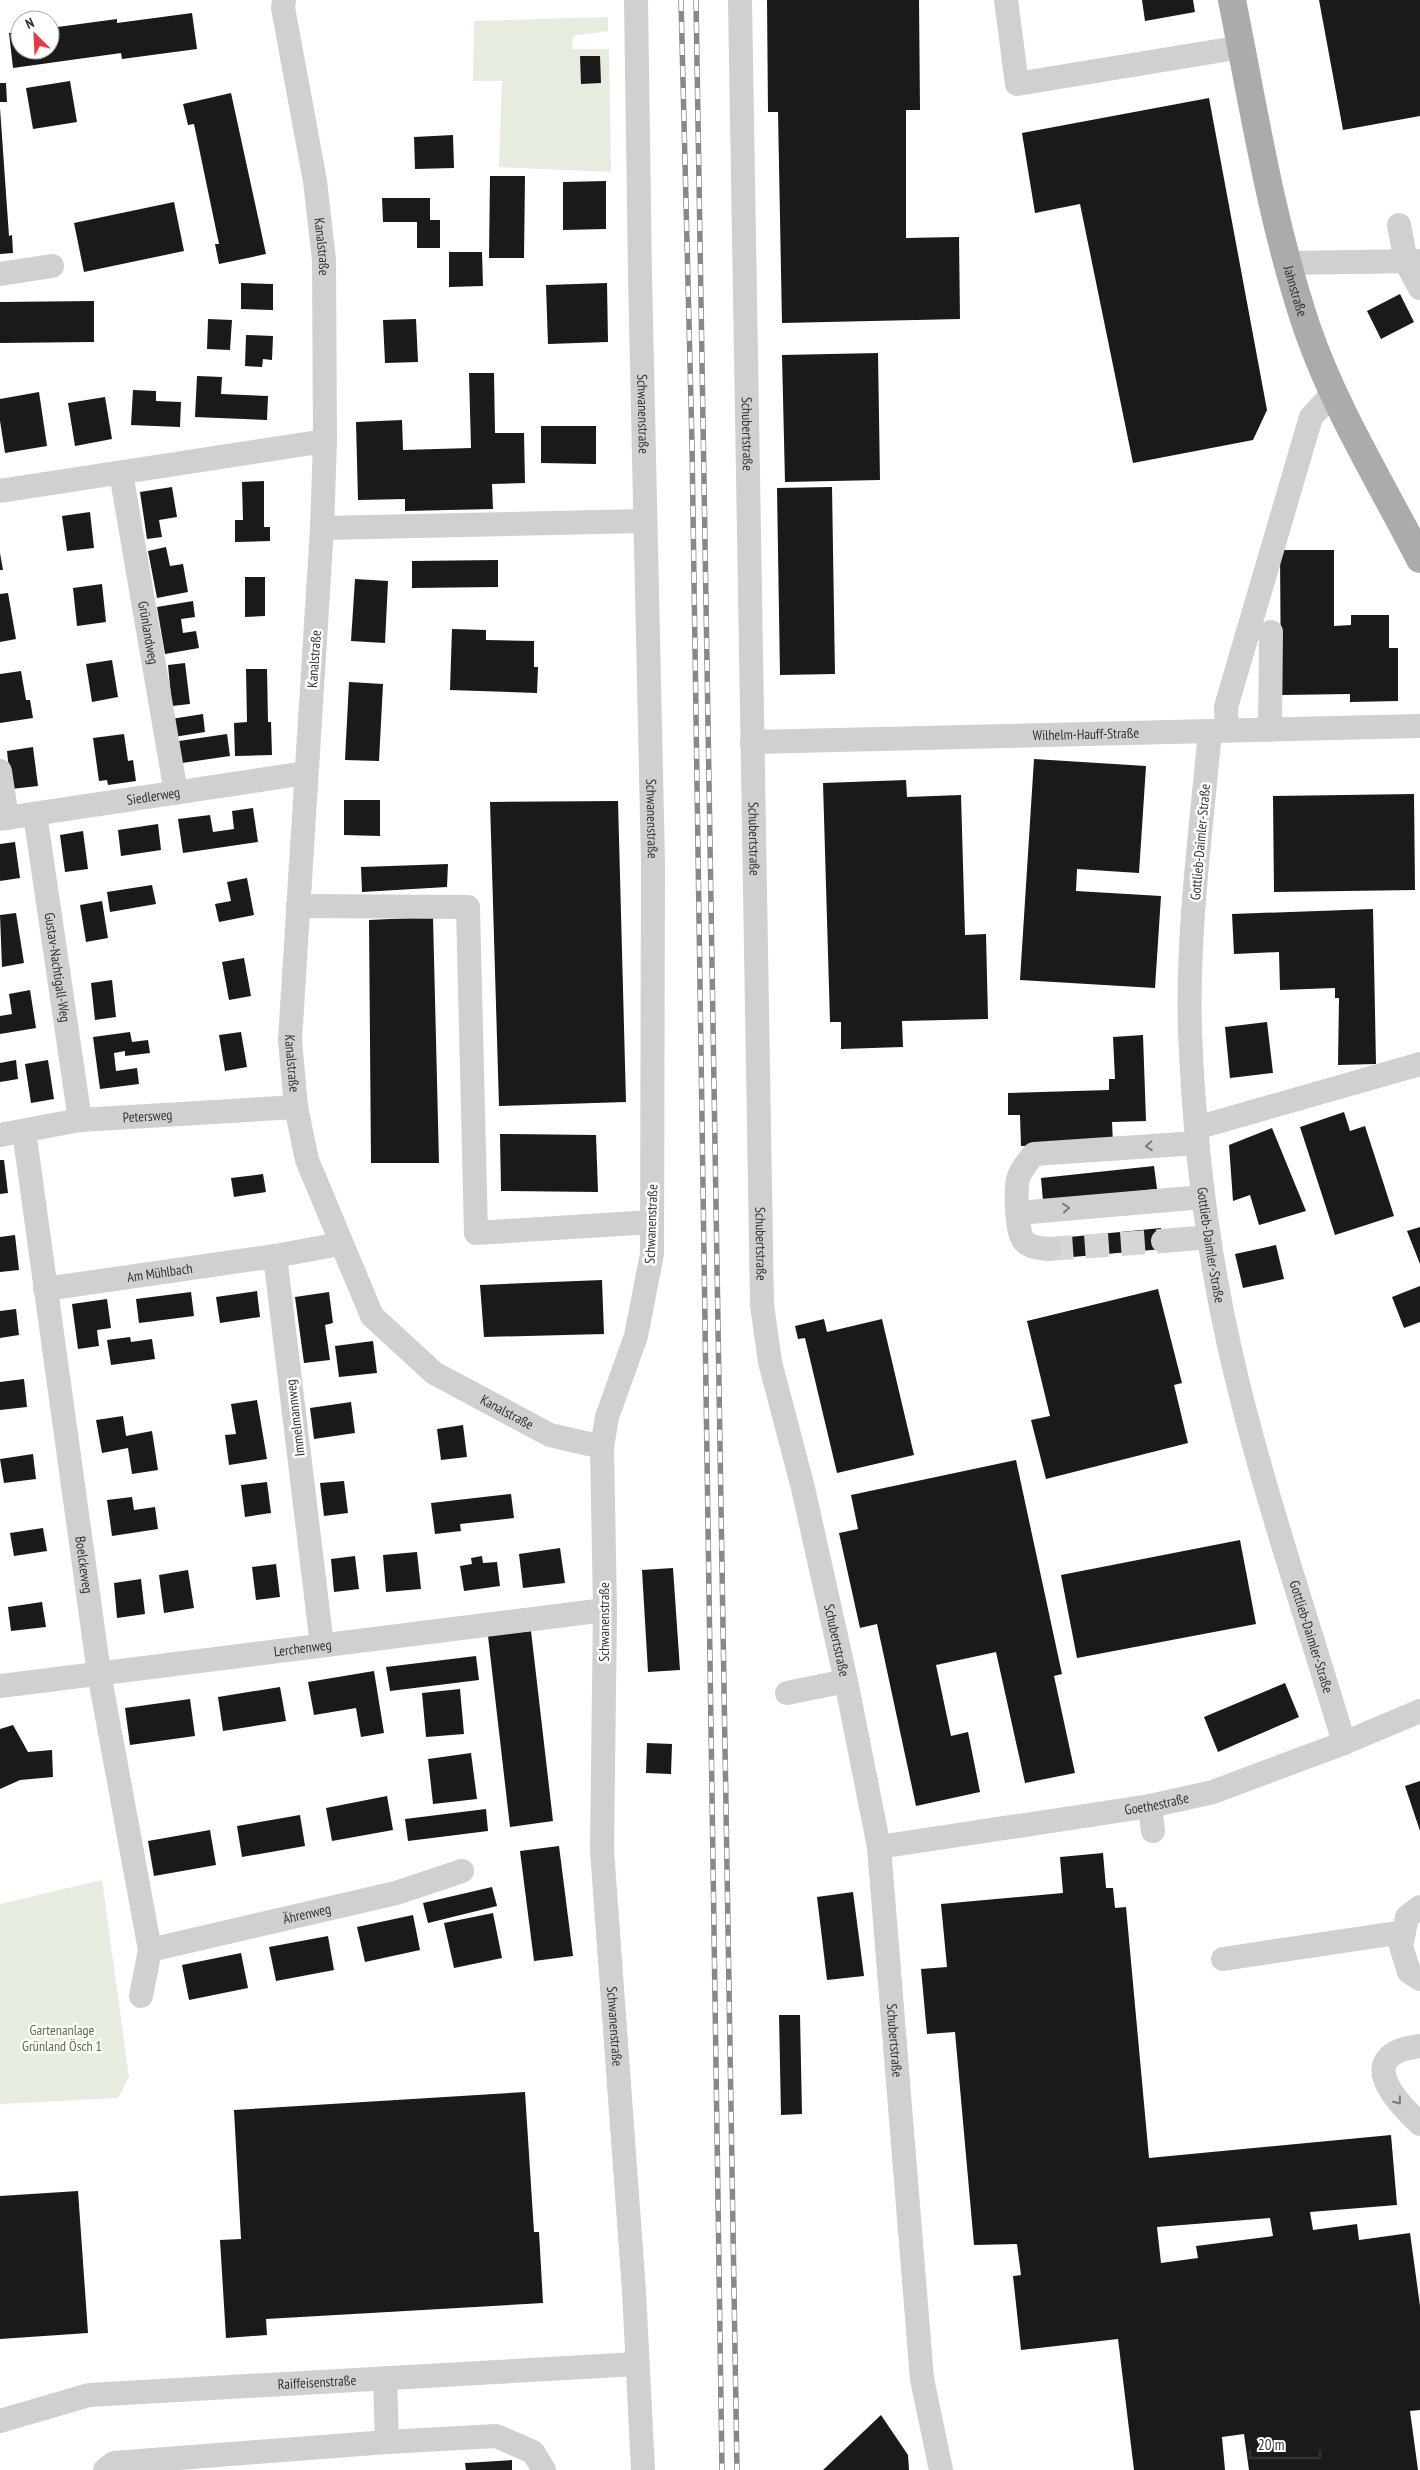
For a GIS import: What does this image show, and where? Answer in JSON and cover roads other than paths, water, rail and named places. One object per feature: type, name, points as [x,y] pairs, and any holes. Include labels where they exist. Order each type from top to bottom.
[{"type":"main road","name":"Jahnstraße","points":[[1232,0],[1267,182],[1287,263],[1308,329],[1333,393],[1420,559]]},
{"type":"street","name":"Schwanenstraße","points":[[636,0],[644,521],[653,863],[652,1254],[636,1336],[607,1417],[602,1447],[605,1610],[602,1850],[634,2282],[643,2470]]},
{"type":"street","name":"Schubertstraße","points":[[740,0],[762,1305],[770,1362],[803,1488],[846,1681],[879,1847],[922,2380],[941,2470]]},
{"type":"street","points":[[1006,0],[1017,84],[1242,47]]},
{"type":"street","name":"Kanalstraße","points":[[278,3],[320,212],[324,260],[325,441],[322,528],[290,1040],[296,1107],[307,1160],[340,1244],[372,1316],[434,1373],[550,1435],[602,1447]]},
{"type":"street","points":[[1398,225],[1413,262],[1420,288]]},
{"type":"street","points":[[1287,263],[1413,262]]},
{"type":"street","points":[[0,274],[52,266]]},
{"type":"street","name":"Gottlieb-Daimler-Straße","points":[[1333,393],[1311,418],[1218,731],[1193,914],[1190,1029],[1203,1197],[1228,1343],[1249,1427],[1344,1743]]},
{"type":"street","points":[[0,490],[325,441]]},
{"type":"street","name":"Grünlandweg","points":[[121,473],[176,793]]},
{"type":"street","points":[[322,528],[644,521]]},
{"type":"street","points":[[1270,730],[1271,632]]},
{"type":"street","name":"Wilhelm-Hauff-Straße","points":[[752,742],[1420,726]]},
{"type":"street","points":[[0,771],[4,819]]},
{"type":"street","name":"Siedlerweg","points":[[4,819],[306,773]]},
{"type":"street","name":"Gustav-Nachtigall-Weg","points":[[34,814],[80,1120]]},
{"type":"street","points":[[298,906],[468,907],[476,1233],[652,1222]]},
{"type":"street","points":[[1050,1249],[1033,1246],[1024,1241],[1019,1230],[1018,1179],[1024,1165],[1034,1154],[1197,1135],[1420,1064]]},
{"type":"street","name":"Petersweg","points":[[0,1135],[80,1120],[296,1107]]},
{"type":"street","name":"Boelckeweg","points":[[24,1131],[99,1673],[150,1950],[141,1996]]},
{"type":"street","points":[[1018,1213],[1203,1197]]},
{"type":"street","points":[[1162,1241],[1209,1237]]},
{"type":"street","points":[[275,1256],[340,1244]]},
{"type":"street","name":"Am Mühlbach","points":[[45,1290],[275,1256]]},
{"type":"street","name":"Immelmannweg","points":[[275,1256],[322,1645]]},
{"type":"street","name":"Lerchenweg","points":[[0,1686],[605,1610]]},
{"type":"street","points":[[787,1693],[846,1681]]},
{"type":"street","name":"Goethestraße","points":[[879,1847],[1150,1806],[1213,1792],[1344,1743],[1420,1711]]},
{"type":"street","points":[[1150,1806],[1153,1831]]},
{"type":"street","name":"Ährenweg","points":[[150,1950],[396,1893],[462,1871]]},
{"type":"street","points":[[1420,1907],[1407,1917],[1401,1946],[1410,1972],[1420,1979]]},
{"type":"street","points":[[1223,1959],[1404,1932]]},
{"type":"street","points":[[1420,2046],[1402,2048],[1375,2069],[1385,2084],[1420,2124]]},
{"type":"street","name":"Raiffeisenstraße","points":[[0,2421],[89,2395],[637,2364]]},
{"type":"street","points":[[385,2378],[387,2442]]},
{"type":"street","points":[[105,2470],[114,2463],[387,2442],[496,2436],[533,2452],[544,2470]]},
{"type":"tunnel","points":[[1049,1249],[1163,1241]]},
{"type":"railway","points":[[681,0],[692,444],[722,2470]]},
{"type":"railway","points":[[696,0],[737,2470]]},
{"type":"park label","name":"Gartenanlage Grünland Ösch 1","points":[[62,2038]]}]
